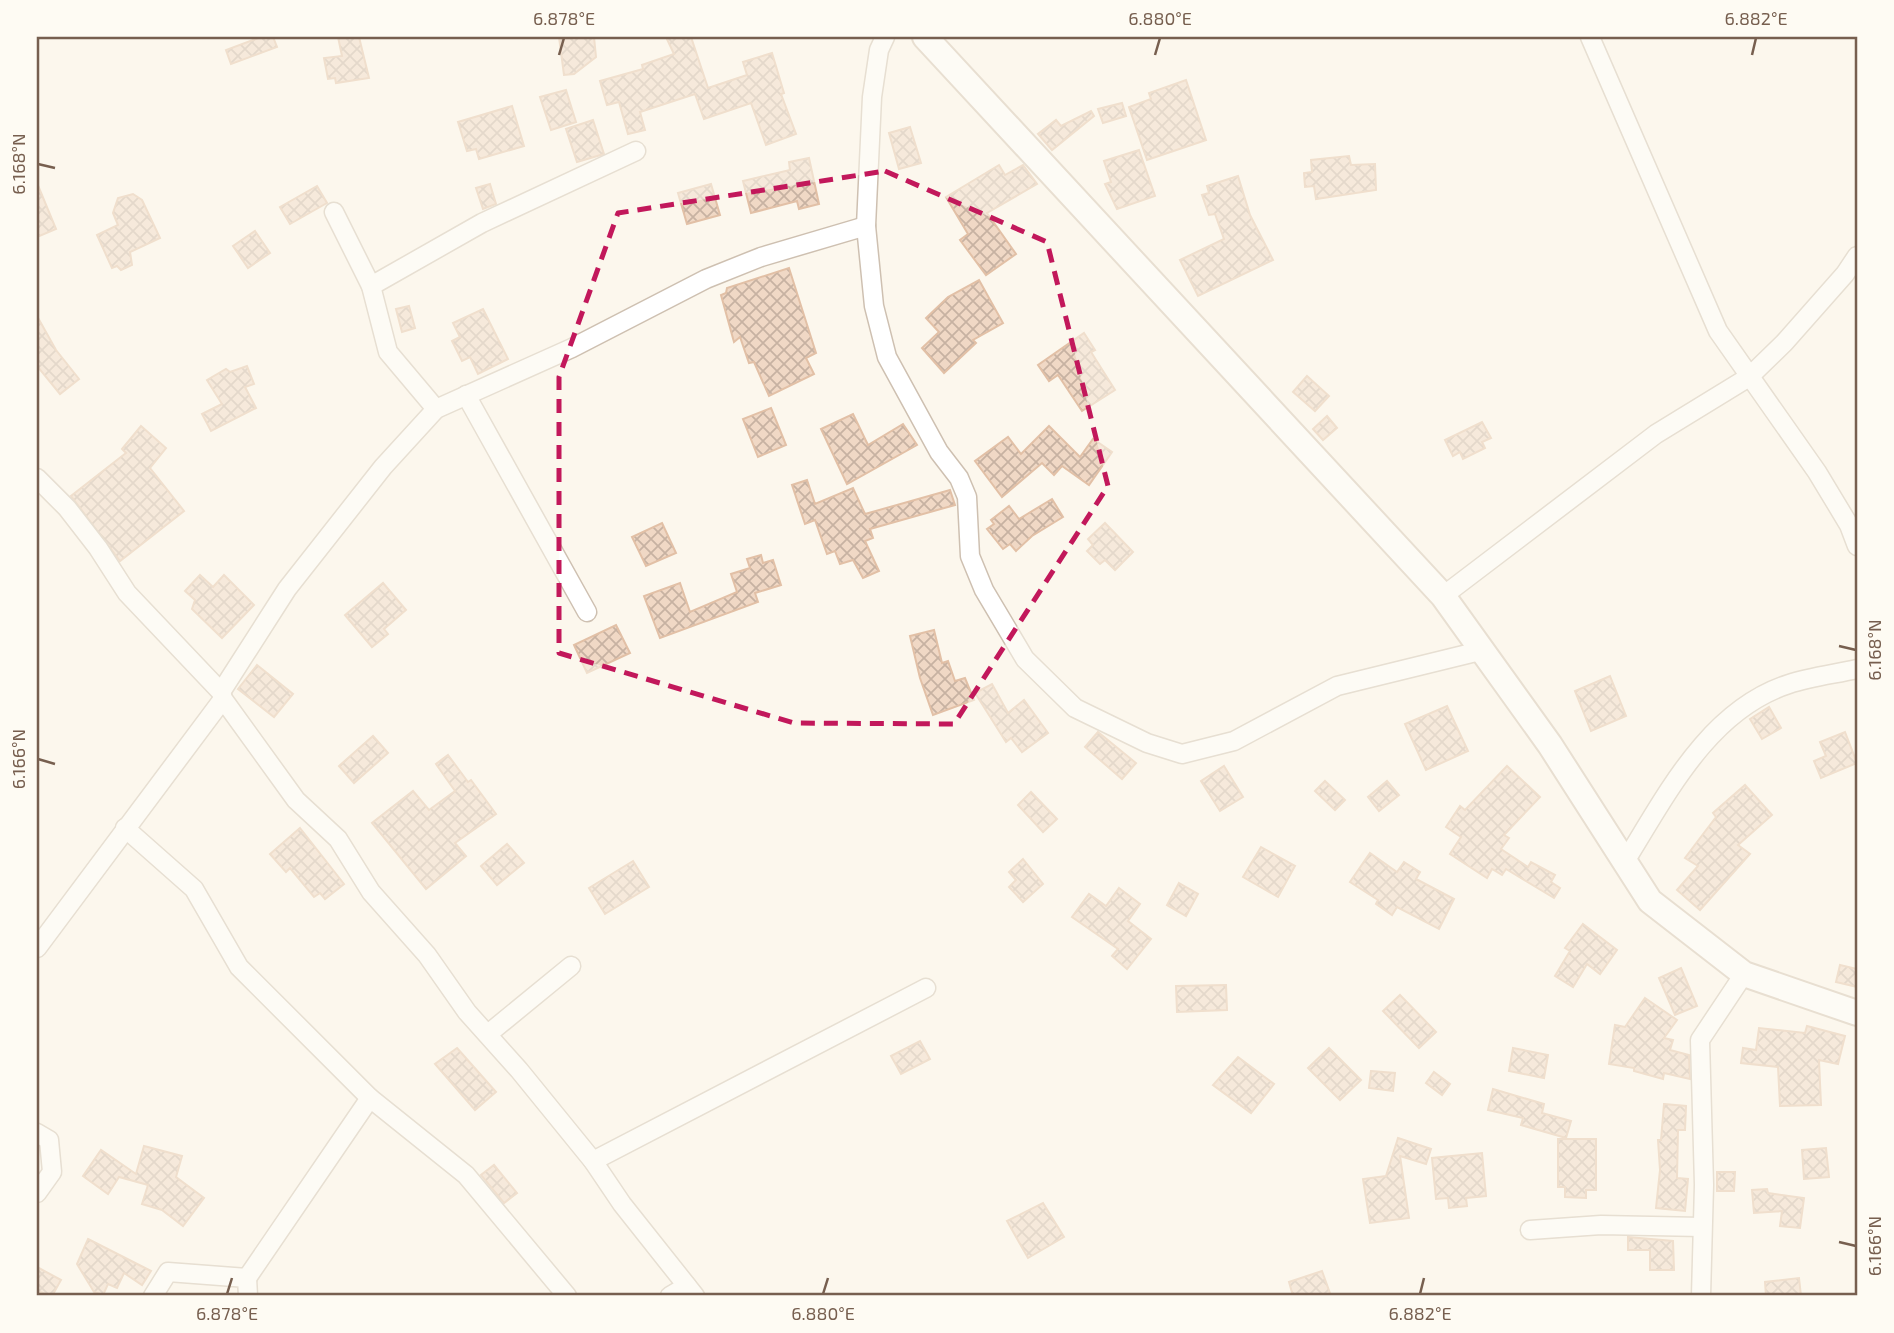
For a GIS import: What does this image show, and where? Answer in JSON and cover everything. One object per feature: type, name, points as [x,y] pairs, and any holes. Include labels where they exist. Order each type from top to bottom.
[{"type":"street","points":[[885,37],[879,50],[872,97],[866,226],[874,306],[887,357],[939,452],[959,478],[967,497],[970,556],[984,590],[1025,659],[1075,708],[1147,743],[1182,754],[1234,741],[1337,686],[1484,650]]},
{"type":"street","points":[[925,37],[1443,596],[1550,745],[1650,901],[1744,974],[1857,1013]]},
{"type":"street","points":[[1590,37],[1718,331],[1817,472],[1849,525],[1857,546]]},
{"type":"street","points":[[371,286],[482,223],[636,151]]},
{"type":"street","points":[[334,212],[371,286],[388,352],[436,409]]},
{"type":"street","points":[[37,948],[222,695],[287,589],[383,467],[436,409],[572,348],[706,279],[761,257],[866,226]]},
{"type":"street","points":[[1443,596],[1656,434],[1749,377],[1784,343],[1845,274],[1857,256]]},
{"type":"street","points":[[466,394],[587,612]]},
{"type":"street","points":[[37,478],[75,518],[127,593],[222,695],[296,800],[338,839],[371,892],[427,955],[467,1012],[593,1161],[673,1271],[691,1291],[670,1296]]},
{"type":"street","points":[[1624,863],[1682,772],[1728,717],[1787,684],[1857,669]]},
{"type":"street","points":[[125,828],[194,889],[239,967],[370,1098],[466,1175],[567,1296]]},
{"type":"street","points":[[488,1034],[571,967]]},
{"type":"street","points":[[1701,1296],[1704,1185],[1700,1040],[1744,974]]},
{"type":"street","points":[[593,1161],[926,988]]},
{"type":"street","points":[[153,1296],[168,1272],[247,1287],[370,1098]]},
{"type":"street","points":[[37,1133],[49,1140],[52,1172],[37,1193]]},
{"type":"street","points":[[1531,1230],[1601,1225],[1702,1227]]},
{"type":"highlighted area","points":[[885,171],[1047,242],[1108,486],[954,724],[794,723],[559,653],[559,377],[618,213]]},
{"type":"building","points":[[261,37],[273,37],[277,47],[231,64],[226,50]]},
{"type":"building","points":[[338,37],[359,37],[369,78],[336,83],[335,78],[328,79],[324,58],[342,56]]},
{"type":"building","points":[[559,37],[594,37],[596,57],[574,74],[564,75]]},
{"type":"building","points":[[666,37],[691,37],[708,88],[747,75],[743,62],[772,53],[784,93],[781,94],[796,134],[766,145],[751,103],[704,119],[695,94],[640,112],[645,130],[628,134],[619,102],[607,105],[600,81],[643,69],[642,65],[674,54]]},
{"type":"building","points":[[1186,80],[1206,140],[1147,160],[1129,107],[1151,99],[1149,93]]},
{"type":"building","points":[[566,90],[576,122],[551,130],[540,97]]},
{"type":"building","points":[[1122,103],[1126,116],[1103,123],[1098,109]]},
{"type":"building","points":[[512,106],[524,146],[479,159],[476,149],[467,151],[458,122]]},
{"type":"building","points":[[1091,111],[1094,116],[1052,150],[1038,134],[1056,120],[1061,126]]},
{"type":"building","points":[[593,120],[604,154],[577,162],[566,129]]},
{"type":"building","points":[[910,127],[921,163],[899,169],[889,133]]},
{"type":"building","points":[[1139,150],[1155,196],[1117,209],[1105,184],[1111,182],[1104,161]]},
{"type":"building","points":[[1349,156],[1351,165],[1375,164],[1376,190],[1316,199],[1314,186],[1305,187],[1304,173],[1312,172],[1311,160]]},
{"type":"building","points":[[809,158],[819,204],[799,209],[797,201],[751,213],[743,181],[790,170],[789,162]]},
{"type":"building","points":[[999,165],[1005,175],[1023,165],[1037,184],[987,213],[1016,254],[986,275],[960,240],[968,234],[946,197]]},
{"type":"building","points":[[1238,176],[1250,215],[1273,260],[1198,296],[1180,260],[1224,239],[1215,214],[1209,215],[1202,195],[1209,193],[1207,186]]},
{"type":"building","points":[[37,183],[56,229],[37,237]]},
{"type":"building","points":[[490,184],[496,204],[483,209],[476,188]]},
{"type":"building","points":[[711,184],[720,215],[687,224],[678,193]]},
{"type":"building","points":[[317,186],[327,203],[290,224],[280,207]]},
{"type":"building","points":[[133,194],[142,200],[160,238],[130,252],[132,265],[121,270],[117,266],[112,268],[97,235],[118,225],[113,213],[118,198]]},
{"type":"building","points":[[255,231],[270,253],[248,268],[233,246]]},
{"type":"building","points":[[789,268],[816,353],[806,358],[814,374],[769,396],[754,362],[749,363],[740,337],[734,342],[721,295],[726,293],[727,288]]},
{"type":"building","points":[[979,280],[1003,323],[973,340],[976,343],[944,373],[922,348],[939,332],[926,318],[948,297]]},
{"type":"building","points":[[409,306],[415,328],[402,332],[396,309]]},
{"type":"building","points":[[483,309],[508,359],[478,374],[470,357],[462,361],[452,341],[460,337],[453,323]]},
{"type":"building","points":[[37,316],[56,350],[79,379],[60,394],[37,366]]},
{"type":"building","points":[[1084,333],[1095,350],[1091,352],[1115,390],[1082,411],[1058,375],[1049,381],[1038,365]]},
{"type":"building","points":[[247,366],[254,384],[245,387],[256,408],[211,431],[202,414],[222,404],[207,380],[226,369],[230,372]]},
{"type":"building","points":[[1307,376],[1329,396],[1315,411],[1293,392]]},
{"type":"building","points":[[771,408],[786,445],[758,457],[743,419]]},
{"type":"building","points":[[853,414],[868,445],[903,424],[917,445],[847,484],[821,429]]},
{"type":"building","points":[[1327,416],[1337,428],[1323,440],[1313,429]]},
{"type":"building","points":[[1482,422],[1491,438],[1482,442],[1485,448],[1463,459],[1460,452],[1453,456],[1445,440]]},
{"type":"building","points":[[141,426],[166,448],[150,468],[184,511],[120,561],[71,496],[126,453],[122,449]]},
{"type":"building","points":[[1049,426],[1080,457],[1093,439],[1112,452],[1089,485],[1062,466],[1054,475],[1042,463],[1002,497],[975,461],[1008,437],[1021,454]]},
{"type":"building","points":[[807,480],[815,504],[853,488],[865,514],[950,490],[955,505],[870,529],[873,538],[865,541],[879,571],[863,578],[853,560],[840,564],[835,551],[827,554],[815,520],[805,524],[792,485]]},
{"type":"building","points":[[1052,499],[1063,517],[1032,536],[1016,551],[1010,544],[1003,549],[987,529],[994,524],[991,520],[1009,506],[1019,519]]},
{"type":"building","points":[[662,523],[676,553],[646,566],[632,537]]},
{"type":"building","points":[[1105,523],[1133,552],[1115,570],[1105,560],[1100,564],[1087,551],[1093,545],[1088,539]]},
{"type":"building","points":[[761,555],[763,563],[773,560],[781,585],[755,593],[758,602],[660,638],[644,596],[680,583],[690,612],[737,592],[731,574],[750,568],[747,559]]},
{"type":"building","points":[[200,575],[213,587],[224,575],[254,605],[222,638],[192,609],[195,600],[185,591]]},
{"type":"building","points":[[383,583],[406,610],[384,629],[388,634],[372,647],[345,615]]},
{"type":"building","points":[[616,625],[630,653],[587,673],[574,645]]},
{"type":"building","points":[[934,630],[942,663],[948,661],[955,681],[965,678],[974,700],[933,715],[920,678],[910,636]]},
{"type":"building","points":[[257,665],[293,694],[274,717],[238,689]]},
{"type":"building","points":[[1610,676],[1626,716],[1591,731],[1575,691]]},
{"type":"building","points":[[992,684],[1008,713],[1024,700],[1048,733],[1022,752],[1011,738],[1006,742],[975,693]]},
{"type":"building","points":[[1447,706],[1468,751],[1426,770],[1405,724]]},
{"type":"building","points":[[1769,707],[1781,728],[1762,739],[1750,719]]},
{"type":"building","points":[[1098,732],[1136,763],[1122,779],[1085,747]]},
{"type":"building","points":[[1845,732],[1857,763],[1821,778],[1814,761],[1826,756],[1820,742]]},
{"type":"building","points":[[373,736],[388,753],[354,783],[339,766]]},
{"type":"building","points":[[448,755],[496,814],[455,843],[466,856],[426,889],[372,823],[413,791],[429,810],[455,791],[436,764]]},
{"type":"building","points":[[1224,766],[1243,797],[1220,811],[1201,781]]},
{"type":"building","points":[[1507,766],[1540,797],[1504,835],[1509,838],[1501,849],[1528,867],[1531,862],[1555,875],[1551,882],[1560,888],[1554,898],[1506,869],[1502,875],[1492,869],[1487,878],[1450,854],[1461,837],[1446,827],[1460,806],[1465,810]]},
{"type":"building","points":[[1325,781],[1345,800],[1335,810],[1315,791]]},
{"type":"building","points":[[1387,781],[1399,795],[1379,811],[1368,797]]},
{"type":"building","points":[[1745,785],[1772,815],[1738,845],[1750,854],[1700,910],[1677,890],[1698,866],[1685,858],[1716,817],[1713,813]]},
{"type":"building","points":[[1031,792],[1057,819],[1043,832],[1018,805]]},
{"type":"building","points":[[300,828],[344,884],[325,899],[320,893],[314,897],[290,868],[286,872],[270,854]]},
{"type":"building","points":[[507,844],[524,863],[497,885],[481,866]]},
{"type":"building","points":[[1261,847],[1295,866],[1278,897],[1243,877]]},
{"type":"building","points":[[1370,853],[1397,872],[1404,862],[1420,872],[1416,879],[1454,899],[1439,929],[1397,907],[1392,915],[1376,904],[1378,900],[1350,882]]},
{"type":"building","points":[[1023,859],[1043,884],[1023,902],[1009,887],[1016,880],[1009,872]]},
{"type":"building","points":[[633,861],[649,887],[605,914],[589,888]]},
{"type":"building","points":[[1179,883],[1198,894],[1186,916],[1167,905]]},
{"type":"building","points":[[1119,888],[1140,904],[1128,921],[1151,939],[1127,969],[1112,956],[1118,949],[1072,917],[1089,894],[1106,906]]},
{"type":"building","points":[[1583,924],[1617,950],[1600,974],[1587,964],[1573,987],[1555,976],[1570,951],[1565,948]]},
{"type":"building","points":[[1840,965],[1857,969],[1857,987],[1836,982]]},
{"type":"building","points":[[1681,968],[1697,1006],[1675,1015],[1659,978]]},
{"type":"building","points":[[1226,985],[1227,1010],[1177,1012],[1176,986]]},
{"type":"building","points":[[1400,995],[1436,1032],[1419,1048],[1383,1011]]},
{"type":"building","points":[[1645,998],[1677,1020],[1664,1038],[1673,1040],[1670,1050],[1689,1055],[1690,1079],[1664,1073],[1663,1079],[1634,1071],[1634,1068],[1609,1064],[1615,1025],[1625,1027]]},
{"type":"building","points":[[1807,1026],[1845,1036],[1838,1064],[1819,1060],[1821,1105],[1780,1106],[1778,1067],[1741,1063],[1743,1048],[1756,1050],[1759,1028],[1805,1033]]},
{"type":"building","points":[[920,1041],[930,1059],[901,1074],[891,1056]]},
{"type":"building","points":[[457,1048],[496,1092],[475,1110],[435,1064]]},
{"type":"building","points":[[1329,1048],[1361,1080],[1340,1100],[1308,1068]]},
{"type":"building","points":[[1513,1048],[1548,1055],[1544,1078],[1509,1071]]},
{"type":"building","points":[[1238,1057],[1274,1084],[1251,1113],[1213,1085]]},
{"type":"building","points":[[1371,1071],[1395,1073],[1393,1091],[1369,1088]]},
{"type":"building","points":[[1434,1072],[1450,1084],[1442,1095],[1426,1083]]},
{"type":"building","points":[[1493,1089],[1544,1104],[1542,1113],[1571,1121],[1566,1138],[1521,1125],[1523,1118],[1488,1110]]},
{"type":"building","points":[[1664,1104],[1686,1106],[1685,1130],[1678,1130],[1677,1178],[1688,1179],[1685,1211],[1656,1208],[1660,1170],[1658,1140],[1661,1140]]},
{"type":"building","points":[[1398,1138],[1431,1149],[1426,1164],[1400,1156],[1409,1218],[1370,1223],[1363,1179],[1386,1176]]},
{"type":"building","points":[[1558,1139],[1596,1139],[1596,1190],[1586,1190],[1586,1198],[1565,1197],[1565,1187],[1558,1187]]},
{"type":"building","points":[[144,1146],[182,1156],[176,1177],[204,1198],[183,1226],[162,1210],[142,1204],[148,1185],[119,1177],[108,1194],[83,1176],[101,1150],[136,1174]]},
{"type":"building","points":[[1826,1148],[1829,1177],[1804,1179],[1802,1150]]},
{"type":"building","points":[[1482,1153],[1486,1196],[1466,1198],[1467,1206],[1449,1208],[1448,1198],[1436,1199],[1432,1158]]},
{"type":"building","points":[[494,1165],[517,1193],[504,1203],[481,1175]]},
{"type":"building","points":[[1717,1172],[1735,1172],[1734,1191],[1717,1191]]},
{"type":"building","points":[[1767,1189],[1768,1193],[1804,1198],[1800,1228],[1780,1226],[1782,1211],[1754,1213],[1752,1190]]},
{"type":"building","points":[[1043,1203],[1064,1237],[1028,1258],[1007,1221]]},
{"type":"building","points":[[1628,1237],[1673,1241],[1674,1270],[1650,1270],[1650,1250],[1628,1250]]},
{"type":"building","points":[[88,1239],[151,1271],[142,1285],[124,1273],[117,1288],[108,1284],[103,1295],[94,1292],[77,1264]]},
{"type":"building","points":[[37,1267],[61,1280],[52,1296],[37,1291]]},
{"type":"building","points":[[1322,1271],[1331,1296],[1293,1296],[1289,1282]]},
{"type":"building","points":[[1799,1278],[1801,1296],[1766,1296],[1765,1282]]}]
